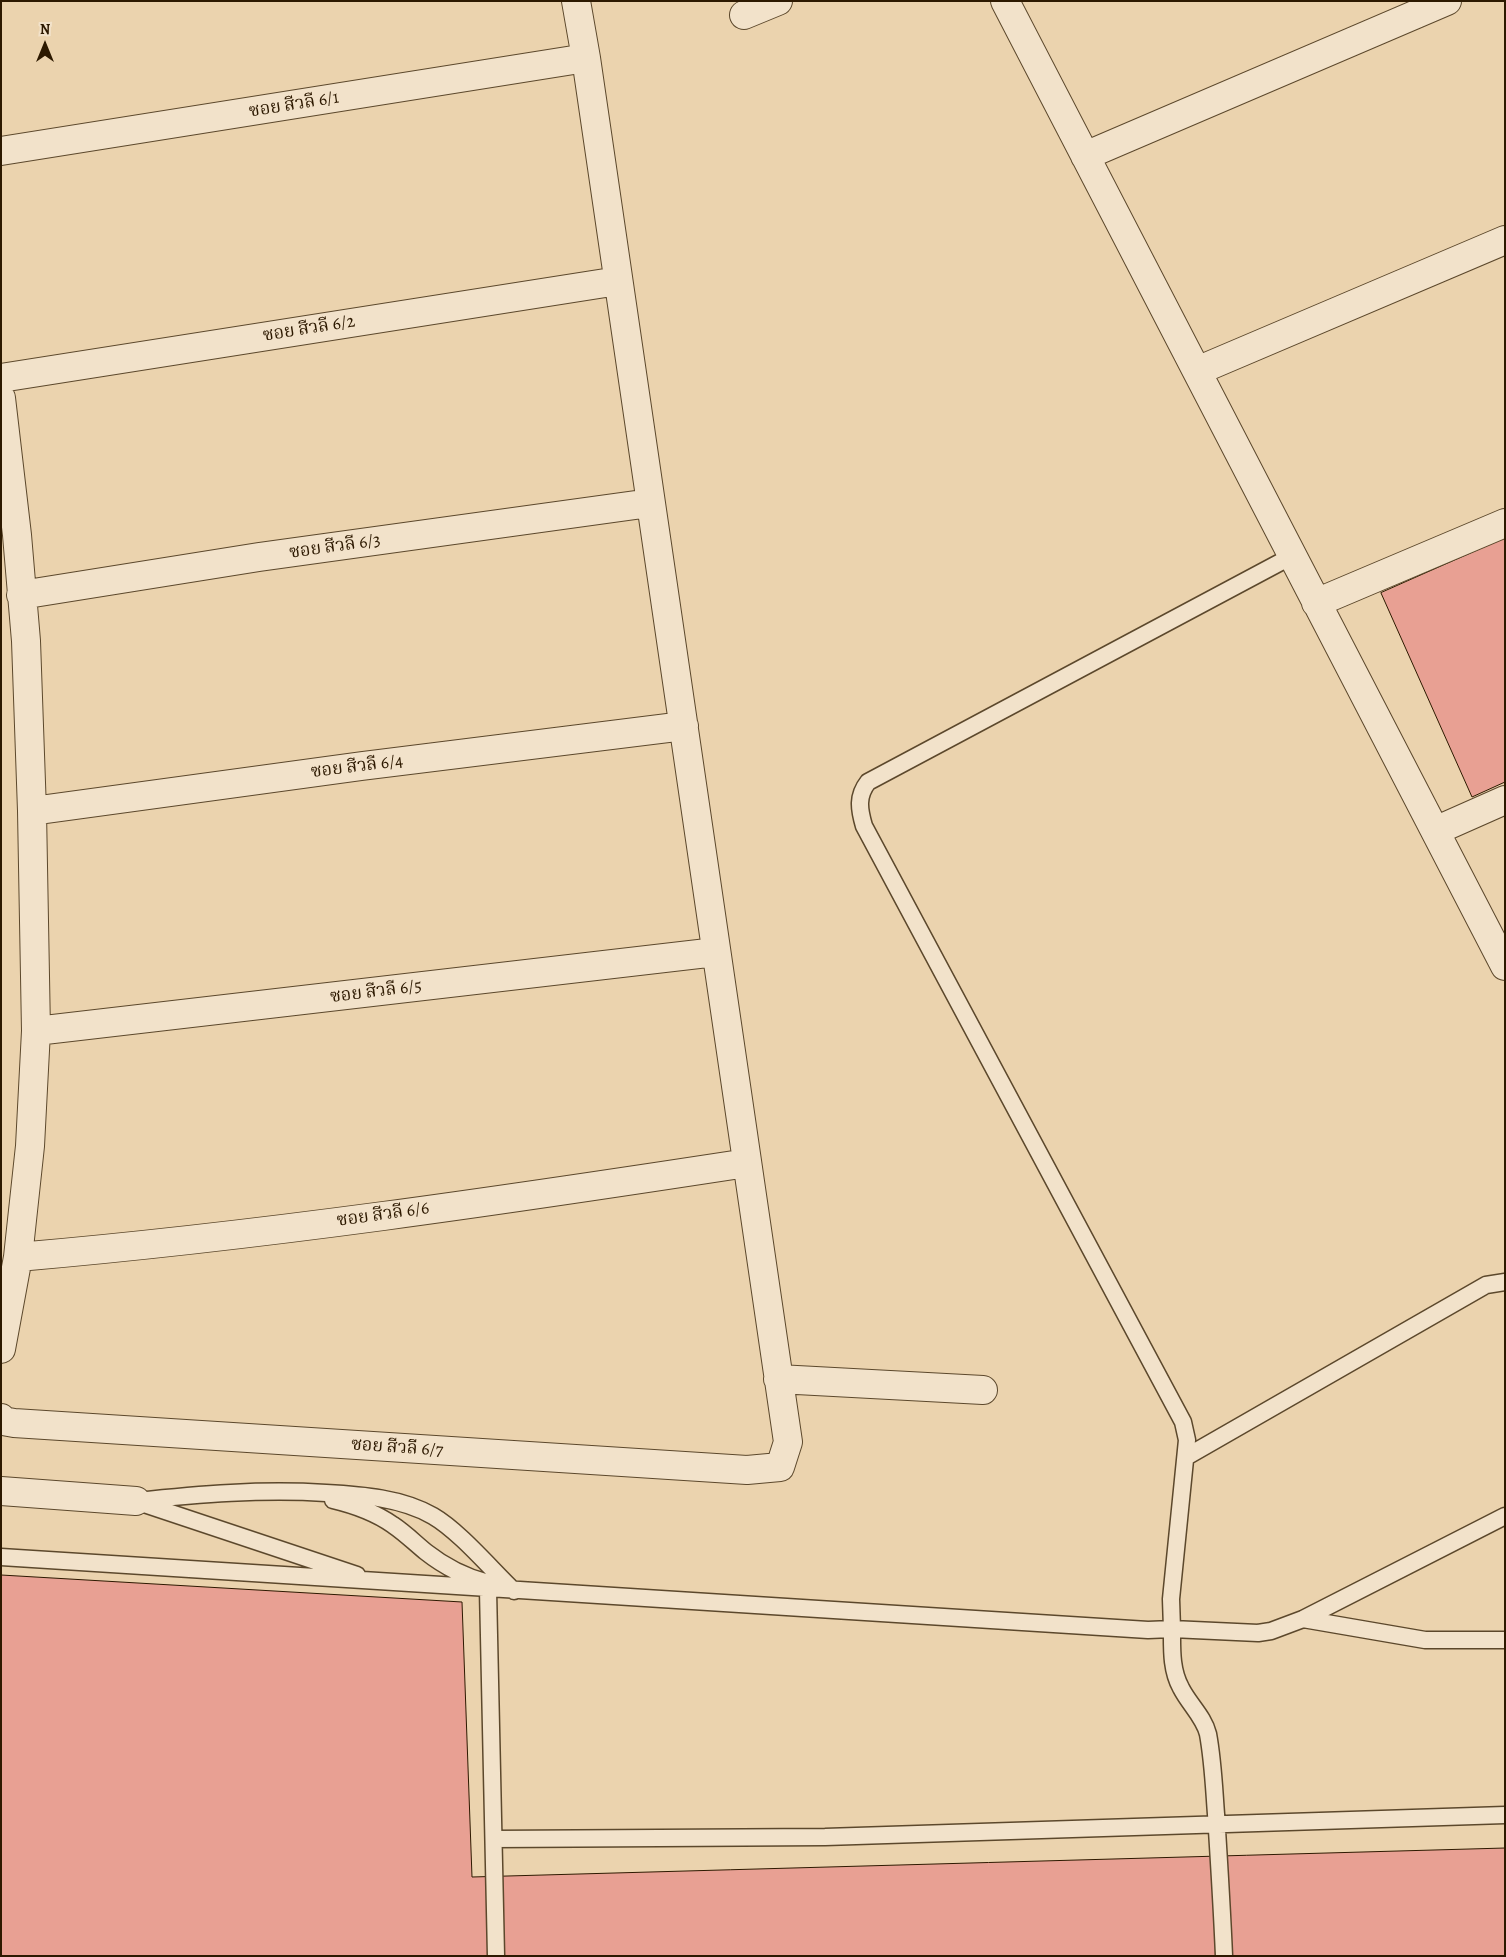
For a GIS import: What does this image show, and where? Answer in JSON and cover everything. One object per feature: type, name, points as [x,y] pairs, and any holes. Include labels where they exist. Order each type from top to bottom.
[{"type":"street","points":[[576,1],[684,726],[778,1379],[983,1390]]},
{"type":"street","points":[[744,15],[778,1]]},
{"type":"street","points":[[1005,1],[1505,966]]},
{"type":"street","points":[[1085,156],[1447,1]]},
{"type":"street","name":"ซอย สีวลี 6/1","points":[[1,151],[586,58]]},
{"type":"street","points":[[1197,371],[1505,240]]},
{"type":"street","name":"ซอย สีวลี 6/2","points":[[1,378],[618,281]]},
{"type":"street","points":[[1,398],[26,641],[32,811],[36,1031],[30,1146],[18,1257],[1,1349]]},
{"type":"street","name":"ซอย สีวลี 6/3","points":[[22,595],[259,558],[650,503]]},
{"type":"street","points":[[1316,603],[1505,523]]},
{"type":"street","name":"ซอย สีวลี 6/4","points":[[32,811],[362,766],[684,726]]},
{"type":"street","points":[[1434,831],[1505,800]]},
{"type":"street","name":"ซอย สีวลี 6/5","points":[[36,1031],[716,952]]},
{"type":"street","name":"ซอย สีวลี 6/6","points":[[18,1257],[123,1248],[297,1228],[747,1163]]},
{"type":"street","name":"ซอย สีวลี 6/7","points":[[8,1421],[747,1470],[780,1467],[788,1442],[778,1379]]},
{"type":"street","points":[[1,1491],[136,1501]]},
{"type":"lane","points":[[1224,1956],[1208,1732],[1202,1718],[1191,1705],[1175,1676],[1173,1667],[1171,1599],[1186,1457],[1187,1440],[1183,1422],[864,826],[859,800],[862,789],[868,782],[1292,556]]},
{"type":"lane","points":[[1186,1457],[1486,1284],[1504,1281]]},
{"type":"lane","points":[[136,1501],[242,1491],[301,1491],[372,1497],[418,1509],[433,1516],[453,1532],[514,1591]]},
{"type":"lane","points":[[301,1491],[340,1501],[380,1517],[405,1533],[435,1559],[456,1572],[514,1591]]},
{"type":"lane","points":[[136,1501],[337,1568],[397,1583]]},
{"type":"lane","points":[[1,1558],[1148,1630],[1172,1629],[1258,1633],[1271,1631],[1303,1619],[1505,1516]]},
{"type":"lane","points":[[488,1590],[496,1956]]},
{"type":"lane","points":[[1303,1619],[1425,1640],[1505,1640]]},
{"type":"lane","points":[[494,1839],[825,1836],[1505,1815]]},
{"type":"building","points":[[1505,538],[1505,782],[1472,797],[1381,593]]},
{"type":"building","points":[[1,1575],[462,1602],[472,1877],[1505,1848],[1505,1956],[1,1956]]}]
